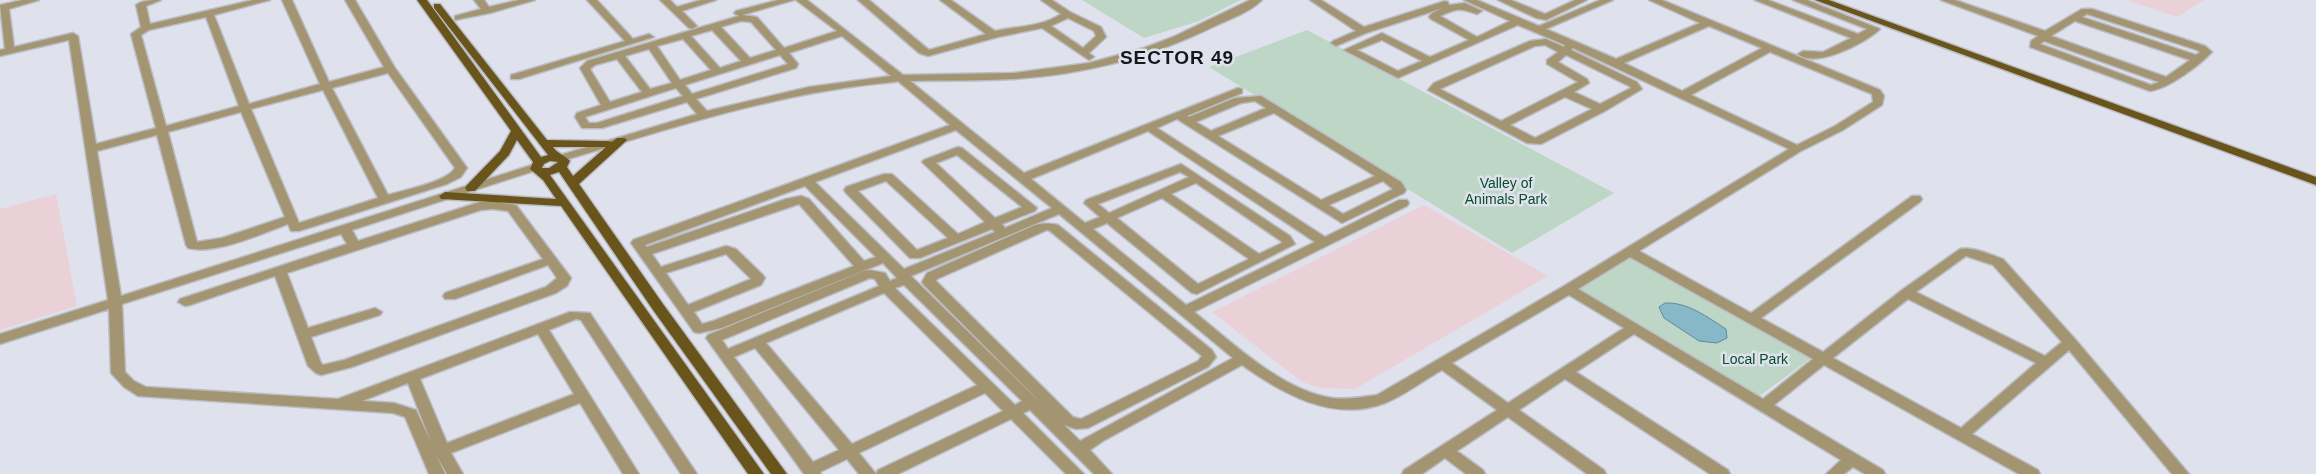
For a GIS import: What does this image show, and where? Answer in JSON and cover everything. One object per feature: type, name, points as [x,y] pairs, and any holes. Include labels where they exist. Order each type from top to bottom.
[{"type":"main road","points":[[422,0],[518,130],[538,167],[756,474]]},
{"type":"main road","points":[[433,0],[559,161],[658,307],[779,474]]},
{"type":"main road","points":[[1820,0],[2316,181]]},
{"type":"main road","points":[[1835,0],[2316,174]]},
{"type":"main road","points":[[471,188],[505,154],[518,130]]},
{"type":"main road","points":[[573,184],[621,140]]},
{"type":"main road","points":[[544,143],[607,144]]},
{"type":"main road","points":[[538,167],[552,171],[559,161]]},
{"type":"main road","points":[[445,196],[564,203]]},
{"type":"street","points":[[34,0],[2,8],[5,52],[73,36],[115,303],[118,373],[129,384],[142,392],[340,403],[394,408],[411,414],[436,474]]},
{"type":"street","points":[[146,28],[140,5],[156,0]]},
{"type":"street","points":[[212,0],[212,13],[245,108],[301,243]]},
{"type":"street","points":[[266,0],[146,28],[136,34],[192,245],[196,247],[384,200],[443,182],[457,175],[462,168],[390,69],[350,0]]},
{"type":"street","points":[[287,0],[326,86],[384,200]]},
{"type":"street","points":[[458,18],[484,6],[512,0]]},
{"type":"street","points":[[484,6],[530,0]]},
{"type":"street","points":[[592,0],[630,42]]},
{"type":"street","points":[[665,0],[676,10],[718,72]]},
{"type":"street","points":[[676,10],[711,0]]},
{"type":"street","points":[[607,106],[585,68],[592,63],[651,45],[689,30],[790,0]]},
{"type":"street","points":[[801,0],[844,32],[959,125],[1244,360],[1300,394],[1317,401],[1345,404],[1380,399],[1442,364],[1798,149],[1839,128],[1878,103],[1879,96],[1876,92],[1864,86],[1654,0]]},
{"type":"street","points":[[863,0],[923,52],[939,52],[994,35],[1043,24],[1062,18],[1067,14]]},
{"type":"street","points":[[945,0],[994,35]]},
{"type":"street","points":[[1046,0],[1067,14],[1098,29],[1101,37],[1082,53]]},
{"type":"street","points":[[1315,0],[1363,31]]},
{"type":"street","points":[[1336,43],[1363,31],[1456,0]]},
{"type":"street","points":[[1469,0],[1514,24]]},
{"type":"street","points":[[1503,0],[1539,16],[1546,16],[1582,0]]},
{"type":"street","points":[[1538,29],[1608,0]]},
{"type":"street","points":[[1666,0],[1812,57],[1824,56],[1875,29],[1798,0]]},
{"type":"street","points":[[1760,0],[1859,38]]},
{"type":"street","points":[[1946,0],[2045,36]]},
{"type":"street","points":[[559,161],[607,144],[746,103],[795,92],[900,78],[1032,75],[1097,63],[1179,38],[1253,1]]},
{"type":"street","points":[[1478,41],[1436,19],[1435,15],[1463,4],[1514,24],[1538,29],[1568,47],[1637,86],[1637,89],[1601,109],[1537,142],[1532,141],[1436,93],[1433,90],[1434,87],[1533,43],[1546,42],[1568,47],[1616,63],[1798,149]]},
{"type":"street","points":[[2085,11],[2207,52],[2167,81],[2150,88],[2034,45],[2034,43],[2045,36],[2085,11]]},
{"type":"street","points":[[515,77],[630,42],[714,26],[741,18],[754,18],[783,50],[793,64],[792,66],[598,126],[586,126],[580,117],[581,115],[783,50],[844,32]]},
{"type":"street","points":[[1616,63],[1710,22]]},
{"type":"street","points":[[1043,24],[1097,63]]},
{"type":"street","points":[[1430,61],[1382,36],[1348,50],[1394,74],[1398,74],[1430,61],[1478,41],[1514,24]]},
{"type":"street","points":[[714,26],[748,62]]},
{"type":"street","points":[[651,45],[678,84],[705,116]]},
{"type":"street","points":[[1500,126],[1584,83],[1551,62],[1568,47]]},
{"type":"street","points":[[1684,94],[1771,47]]},
{"type":"street","points":[[619,55],[648,93]]},
{"type":"street","points":[[90,149],[390,69]]},
{"type":"street","points":[[1184,118],[1238,91]]},
{"type":"street","points":[[1566,93],[1601,109]]},
{"type":"street","points":[[1023,178],[1149,127],[1246,98],[1257,98],[1397,184],[1400,190],[1342,219],[1184,118]]},
{"type":"street","points":[[1210,135],[1274,109]]},
{"type":"street","points":[[884,258],[705,329],[699,328],[685,311],[637,243],[959,125]]},
{"type":"street","points":[[1149,127],[1324,242]]},
{"type":"street","points":[[956,239],[888,176],[850,190],[915,255],[956,239],[994,224],[1031,208],[958,150],[928,162],[934,168],[994,224],[1004,233]]},
{"type":"street","points":[[0,339],[538,167]]},
{"type":"street","points":[[1181,167],[1286,239],[1289,244],[1197,290],[1107,218],[1090,203],[1181,167]]},
{"type":"street","points":[[1320,205],[1384,176]]},
{"type":"street","points":[[1085,228],[1197,178]]},
{"type":"street","points":[[807,181],[1104,474]]},
{"type":"street","points":[[1162,192],[1258,259]]},
{"type":"street","points":[[1752,318],[1916,199]]},
{"type":"street","points":[[644,253],[790,202],[801,200],[862,267]]},
{"type":"street","points":[[1184,311],[1403,203]]},
{"type":"street","points":[[185,302],[354,246],[480,206],[493,205],[512,208],[564,278],[562,284],[551,290],[331,369],[322,370],[315,366],[305,334],[280,271]]},
{"type":"street","points":[[726,356],[887,288],[904,277],[1061,209]]},
{"type":"street","points":[[1047,226],[1054,228],[1079,250],[1207,353],[1210,358],[1203,364],[1083,424],[1076,424],[1068,420],[929,282],[932,276],[1047,226]]},
{"type":"street","points":[[345,229],[354,246]]},
{"type":"street","points":[[1079,250],[1099,240]]},
{"type":"street","points":[[657,272],[726,250],[732,252],[758,278],[756,282],[685,311]]},
{"type":"street","points":[[1629,251],[1963,434],[2032,474]]},
{"type":"street","points":[[1763,406],[1907,293],[1964,252],[1998,262],[2070,342],[2181,474]]},
{"type":"street","points":[[450,296],[552,260]]},
{"type":"street","points":[[987,386],[849,451],[812,472],[714,338],[869,274],[880,276],[887,288],[987,386],[1012,412],[1076,474]]},
{"type":"street","points":[[1569,289],[1877,474]]},
{"type":"street","points":[[1907,293],[2046,362]]},
{"type":"street","points":[[305,334],[375,312]]},
{"type":"street","points":[[340,403],[575,315],[585,316],[689,474]]},
{"type":"street","points":[[541,328],[631,474]]},
{"type":"street","points":[[1410,474],[1633,328]]},
{"type":"street","points":[[757,342],[868,474]]},
{"type":"street","points":[[1963,434],[2070,342]]},
{"type":"street","points":[[1079,450],[1098,437],[1244,360]]},
{"type":"street","points":[[1442,364],[1598,474]]},
{"type":"street","points":[[1566,372],[1722,474]]},
{"type":"street","points":[[412,376],[442,451],[455,474]]},
{"type":"street","points":[[442,451],[582,396]]},
{"type":"street","points":[[884,474],[1031,403]]},
{"type":"street","points":[[1446,451],[1477,474]]},
{"type":"street","points":[[1834,474],[1852,459]]},
{"type":"shaded area","points":[[2126,0],[2204,0],[2177,17]]},
{"type":"shaded area","points":[[56,194],[77,306],[0,330],[0,209]]},
{"type":"shaded area","points":[[1424,205],[1548,276],[1355,389],[1321,388],[1302,382],[1212,312]]},
{"type":"green space","points":[[1082,0],[1241,0],[1199,21],[1144,38]]},
{"type":"green space","name":"Valley of Animals Park","points":[[1307,30],[1614,193],[1512,253],[1209,67]]},
{"type":"green space","name":"Local Park","points":[[1632,256],[1814,356],[1758,397],[1579,289]]},
{"type":"water","points":[[1665,303],[1682,305],[1704,315],[1726,329],[1727,338],[1717,343],[1699,341],[1664,318],[1659,307]]},
{"type":"district","name":"SECTOR 49","points":[[1177,57]]}]
